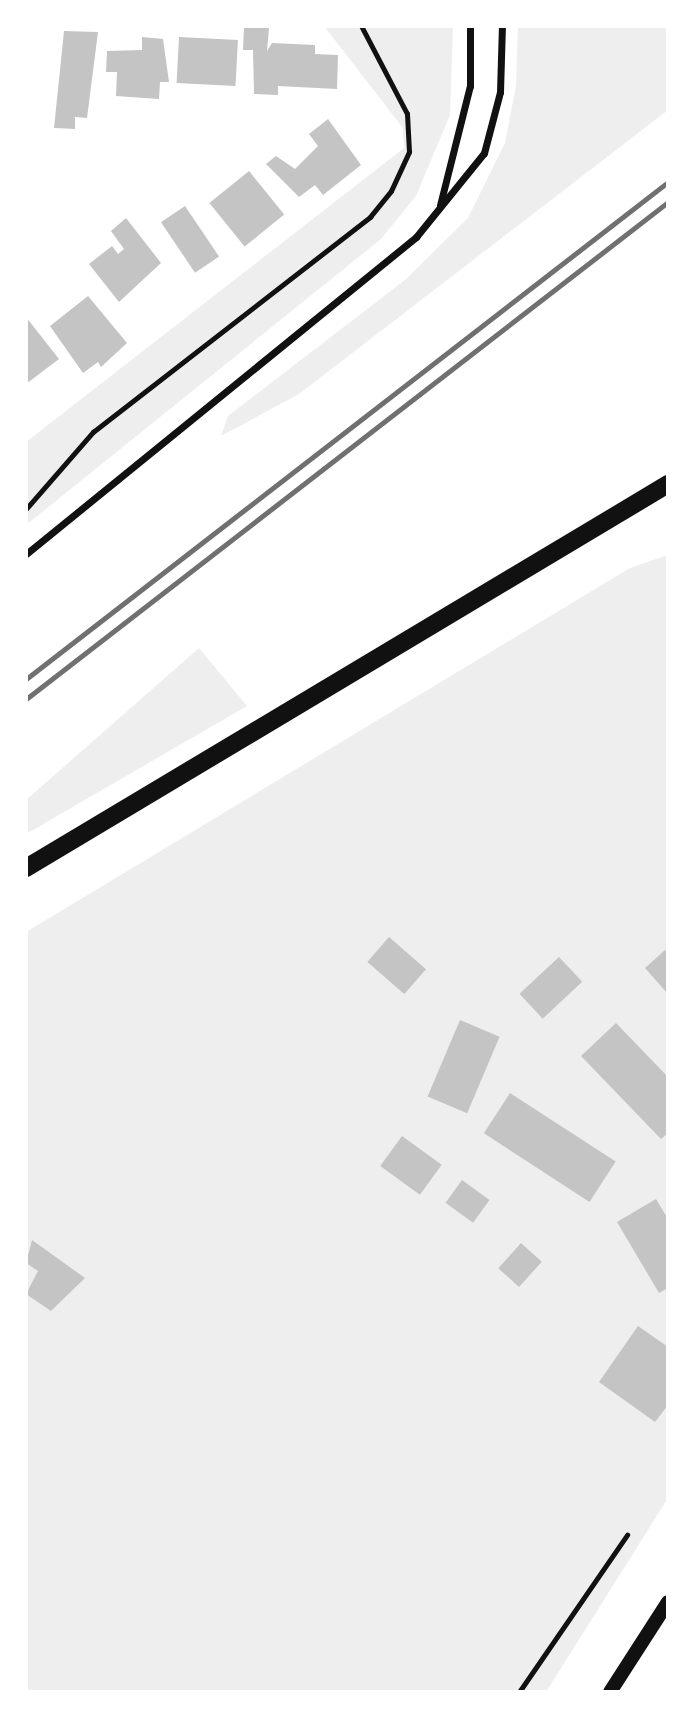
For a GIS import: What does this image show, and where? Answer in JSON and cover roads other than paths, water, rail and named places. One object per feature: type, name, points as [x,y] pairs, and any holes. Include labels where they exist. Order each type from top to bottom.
[{"type":"main road","points":[[26,868],[668,484]]},
{"type":"main road","points":[[610,1692],[668,1602]]},
{"type":"street","points":[[439,209],[470,86],[470,26]]},
{"type":"street","points":[[26,554],[384,267],[477,168],[489,138],[502,71],[502,26]]},
{"type":"lane","points":[[519,1692],[627,1535]]},
{"type":"railway","points":[[26,679],[668,182]]},
{"type":"railway","points":[[26,699],[668,202]]}]
